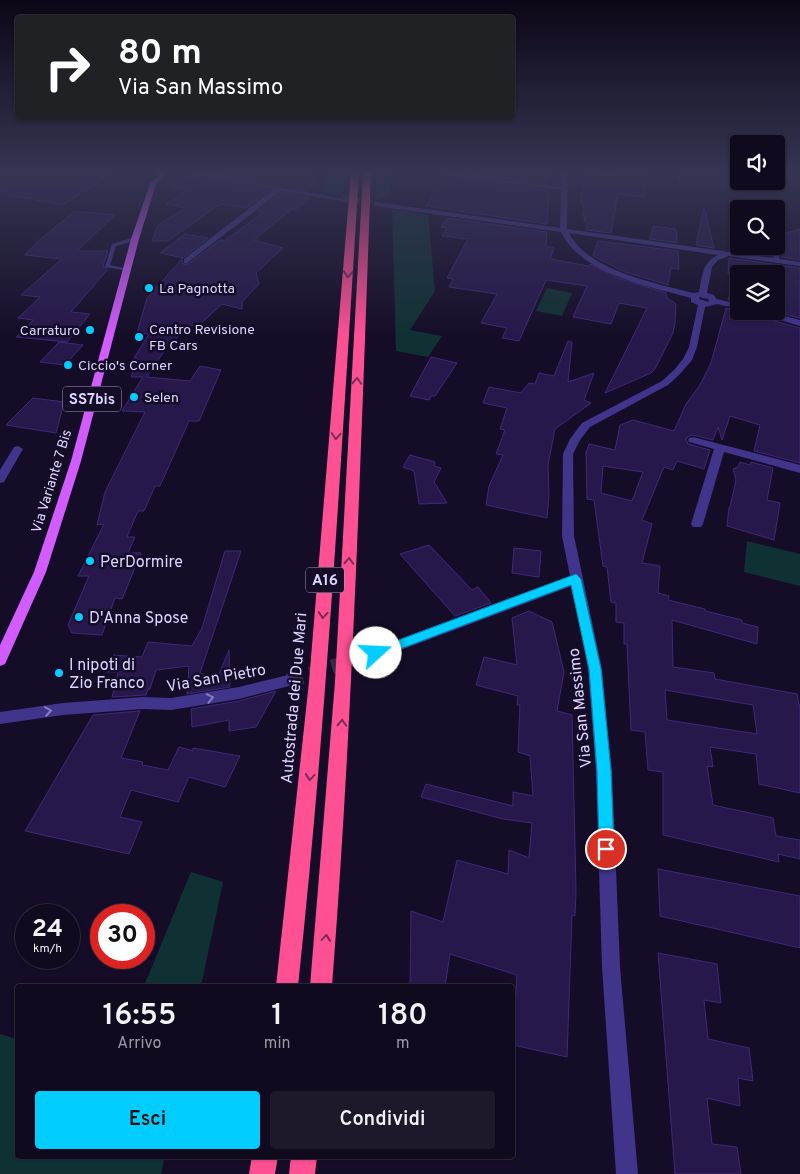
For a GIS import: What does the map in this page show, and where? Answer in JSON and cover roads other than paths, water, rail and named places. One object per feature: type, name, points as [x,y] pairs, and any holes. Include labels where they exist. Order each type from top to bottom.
[{"type":"highway","name":"Autostrada dei Due Mari","points":[[287,984],[301,871],[315,720],[351,228]]},
{"type":"highway","name":"A16","points":[[321,984],[332,872],[342,720],[364,228]]},
{"type":"highway","points":[[262,1174],[264,1159]]},
{"type":"highway","points":[[302,1174],[304,1159]]},
{"type":"main road","name":"Via Variante 7 Bis","points":[[0,660],[40,572],[76,461],[139,228]]},
{"type":"main road","name":"Via Variante 7 Bis","points":[[0,640],[22,611]]},
{"type":"street","points":[[187,261],[229,228]]},
{"type":"street","points":[[548,228],[800,264]]},
{"type":"street","points":[[564,230],[569,242],[578,251],[605,268],[704,299],[730,305]]},
{"type":"street","name":"Via San Massimo","points":[[627,1174],[611,967],[604,771],[596,678],[568,536],[568,454],[575,438],[586,425],[665,383],[687,360],[693,347],[712,259],[729,254]]},
{"type":"street","points":[[785,319],[800,323]]},
{"type":"street","points":[[692,440],[800,469]]},
{"type":"street","points":[[697,524],[720,447]]},
{"type":"street","points":[[0,479],[18,449]]},
{"type":"street","points":[[376,653],[576,579]]},
{"type":"street","name":"Via San Pietro","points":[[0,718],[63,709],[143,703],[171,704],[240,693],[288,681]]},
{"type":"lane","points":[[127,270],[108,266],[114,245],[136,238]]},
{"type":"lane","points":[[776,260],[777,255]]},
{"type":"tunnel","points":[[288,681],[377,653]]},
{"type":"place","name":"La Pagnotta","points":[[149,288]]},
{"type":"place","name":"Carraturo","points":[[90,330]]},
{"type":"place","name":"Centro Revisione FB Cars","points":[[139,337]]},
{"type":"place","name":"Ciccio's Corner","points":[[68,365]]},
{"type":"place","name":"Selen","points":[[134,397]]},
{"type":"place","name":"PerDormire","points":[[90,561]]},
{"type":"place","name":"D'Anna Spose","points":[[79,617]]},
{"type":"place","name":"I nipoti di Zio Franco","points":[[59,673]]}]
